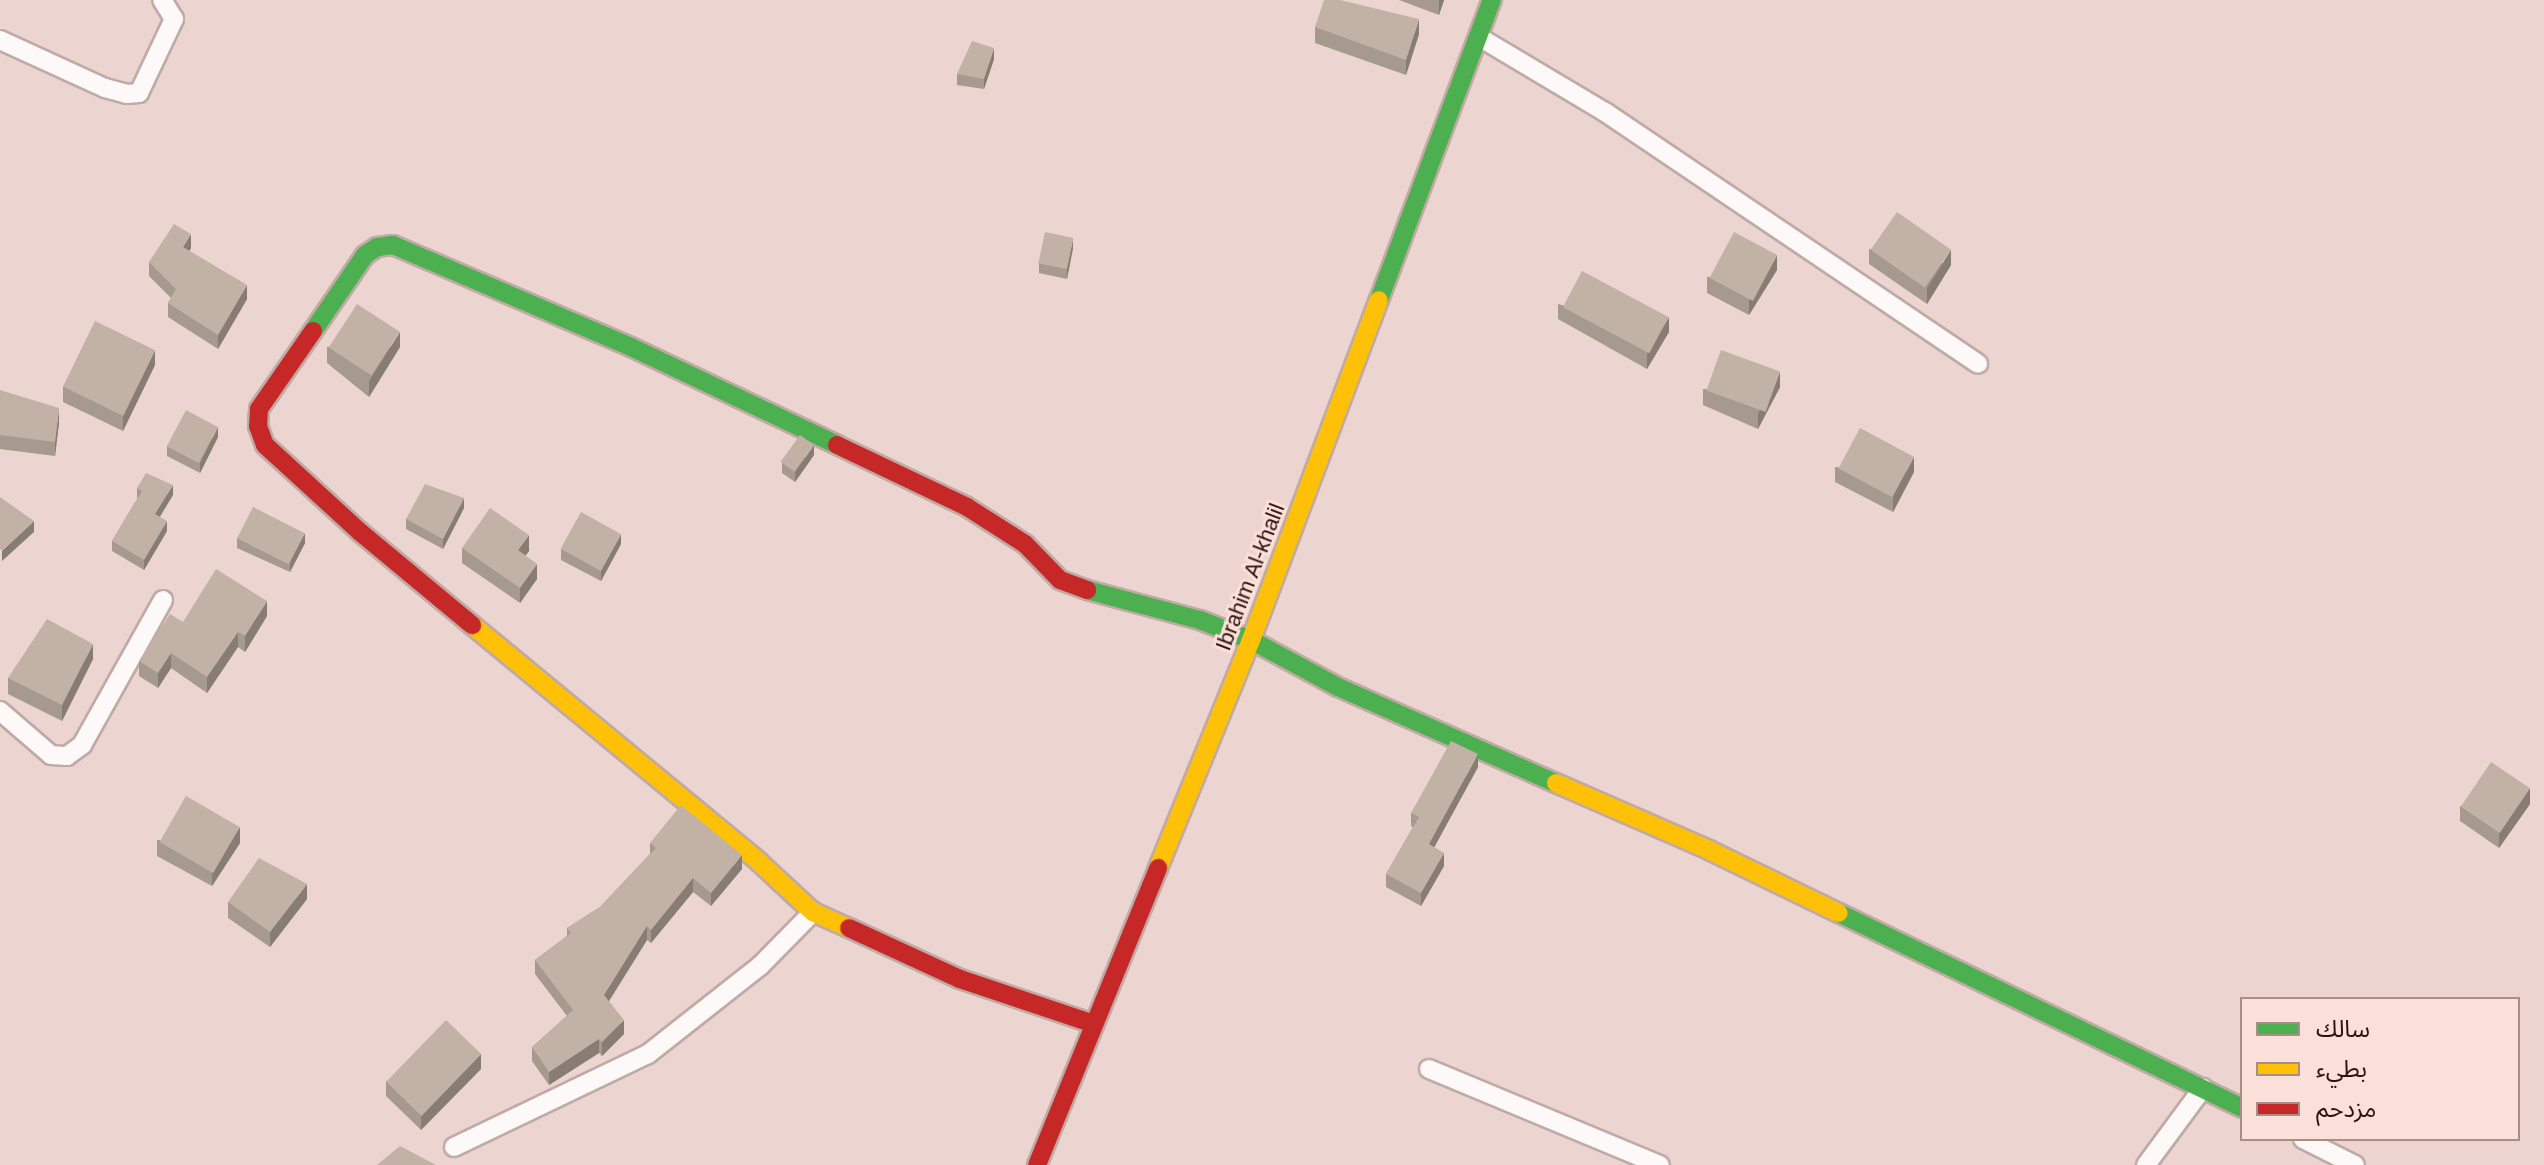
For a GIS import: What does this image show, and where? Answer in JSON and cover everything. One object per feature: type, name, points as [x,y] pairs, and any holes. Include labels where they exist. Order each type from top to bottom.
[{"type":"street","points":[[0,40],[105,88],[127,94],[139,93],[174,19],[162,0]]},
{"type":"street","name":"Ibrahim Al-khalil","points":[[1037,1165],[1251,640],[1492,0]]},
{"type":"street","points":[[1479,37],[1605,112],[1978,364]]},
{"type":"street","points":[[1094,1024],[960,979],[813,912],[759,862],[360,532],[265,445],[258,426],[259,409],[365,255],[377,247],[393,245],[631,347],[967,507],[1025,544],[1060,580],[1102,596],[1200,620],[1251,640],[1338,687],[1709,850],[2240,1107]]},
{"type":"street","points":[[0,711],[51,755],[67,756],[82,745],[163,600]]},
{"type":"street","points":[[454,1147],[648,1054],[760,966],[813,912]]},
{"type":"street","points":[[1429,1069],[1660,1165]]},
{"type":"street","points":[[2146,1165],[2203,1088]]},
{"type":"street","points":[[2307,1141],[2355,1165]]},
{"type":"building","points":[[1324,0],[1340,0],[1419,19],[1406,60],[1315,27]]},
{"type":"building","points":[[972,41],[994,48],[984,79],[957,74]]},
{"type":"building","points":[[1897,212],[1951,250],[1925,288],[1871,250]]},
{"type":"building","points":[[174,224],[191,234],[183,247],[247,285],[218,335],[168,303],[176,289],[149,262]]},
{"type":"building","points":[[1045,232],[1073,238],[1067,269],[1038,263]]},
{"type":"building","points":[[1734,232],[1777,255],[1753,301],[1710,278]]},
{"type":"building","points":[[1582,271],[1669,317],[1649,353],[1563,307]]},
{"type":"building","points":[[357,304],[400,332],[371,375],[329,348]]},
{"type":"building","points":[[95,321],[155,350],[123,416],[63,387]]},
{"type":"building","points":[[1721,350],[1780,372],[1765,412],[1706,390]]},
{"type":"building","points":[[0,390],[59,408],[55,442],[0,435]]},
{"type":"building","points":[[186,410],[218,427],[199,463],[167,446]]},
{"type":"building","points":[[1860,428],[1914,457],[1892,497],[1838,469]]},
{"type":"building","points":[[800,435],[814,445],[794,472],[781,462]]},
{"type":"building","points":[[146,473],[173,485],[155,514],[167,521],[144,560],[112,541],[142,491],[137,488]]},
{"type":"building","points":[[425,484],[464,498],[443,539],[406,519]]},
{"type":"building","points":[[0,497],[34,521],[2,551],[0,549]]},
{"type":"building","points":[[253,507],[305,533],[289,565],[237,538]]},
{"type":"building","points":[[490,508],[529,535],[518,550],[537,564],[520,588],[462,548]]},
{"type":"building","points":[[581,512],[621,534],[601,571],[561,549]]},
{"type":"building","points":[[216,569],[267,601],[245,636],[238,632],[207,677],[171,653],[158,673],[139,661],[170,614],[183,622]]},
{"type":"building","points":[[47,619],[93,644],[62,705],[8,678]]},
{"type":"building","points":[[1451,741],[1478,754],[1429,844],[1444,853],[1421,893],[1386,874],[1419,817],[1411,813]]},
{"type":"building","points":[[2491,762],[2530,788],[2500,833],[2461,807]]},
{"type":"building","points":[[186,796],[240,827],[213,873],[160,842]]},
{"type":"building","points":[[681,805],[742,855],[711,893],[693,878],[651,930],[647,926],[604,995],[624,1020],[602,1042],[599,1039],[549,1072],[532,1047],[573,1010],[535,960],[571,933],[567,928],[600,907],[656,848],[650,843]]},
{"type":"building","points":[[259,858],[307,884],[270,932],[228,902]]},
{"type":"building","points":[[446,1020],[481,1054],[422,1116],[386,1082]]},
{"type":"building","points":[[400,1146],[436,1165],[377,1165]]},
{"type":"traffic: fast","points":[[1379,300],[1492,0]]},
{"type":"traffic: fast","points":[[313,331],[365,255],[377,247],[393,245],[631,347],[837,445]]},
{"type":"traffic: fast","points":[[1087,590],[1200,620],[1251,640],[1338,687],[1556,783]]},
{"type":"traffic: fast","points":[[1839,913],[2240,1107]]},
{"type":"traffic: slow","points":[[1158,868],[1251,640],[1379,300]]},
{"type":"traffic: slow","points":[[472,625],[759,862],[813,912],[849,928]]},
{"type":"traffic: slow","points":[[1556,783],[1709,850],[1839,913]]},
{"type":"traffic: jam","points":[[313,331],[259,409],[258,426],[265,445],[360,532],[472,625]]},
{"type":"traffic: jam","points":[[837,445],[967,507],[1025,544],[1060,580],[1087,590]]},
{"type":"traffic: jam","points":[[1037,1165],[1158,868]]},
{"type":"traffic: jam","points":[[849,928],[960,979],[1094,1024]]}]
